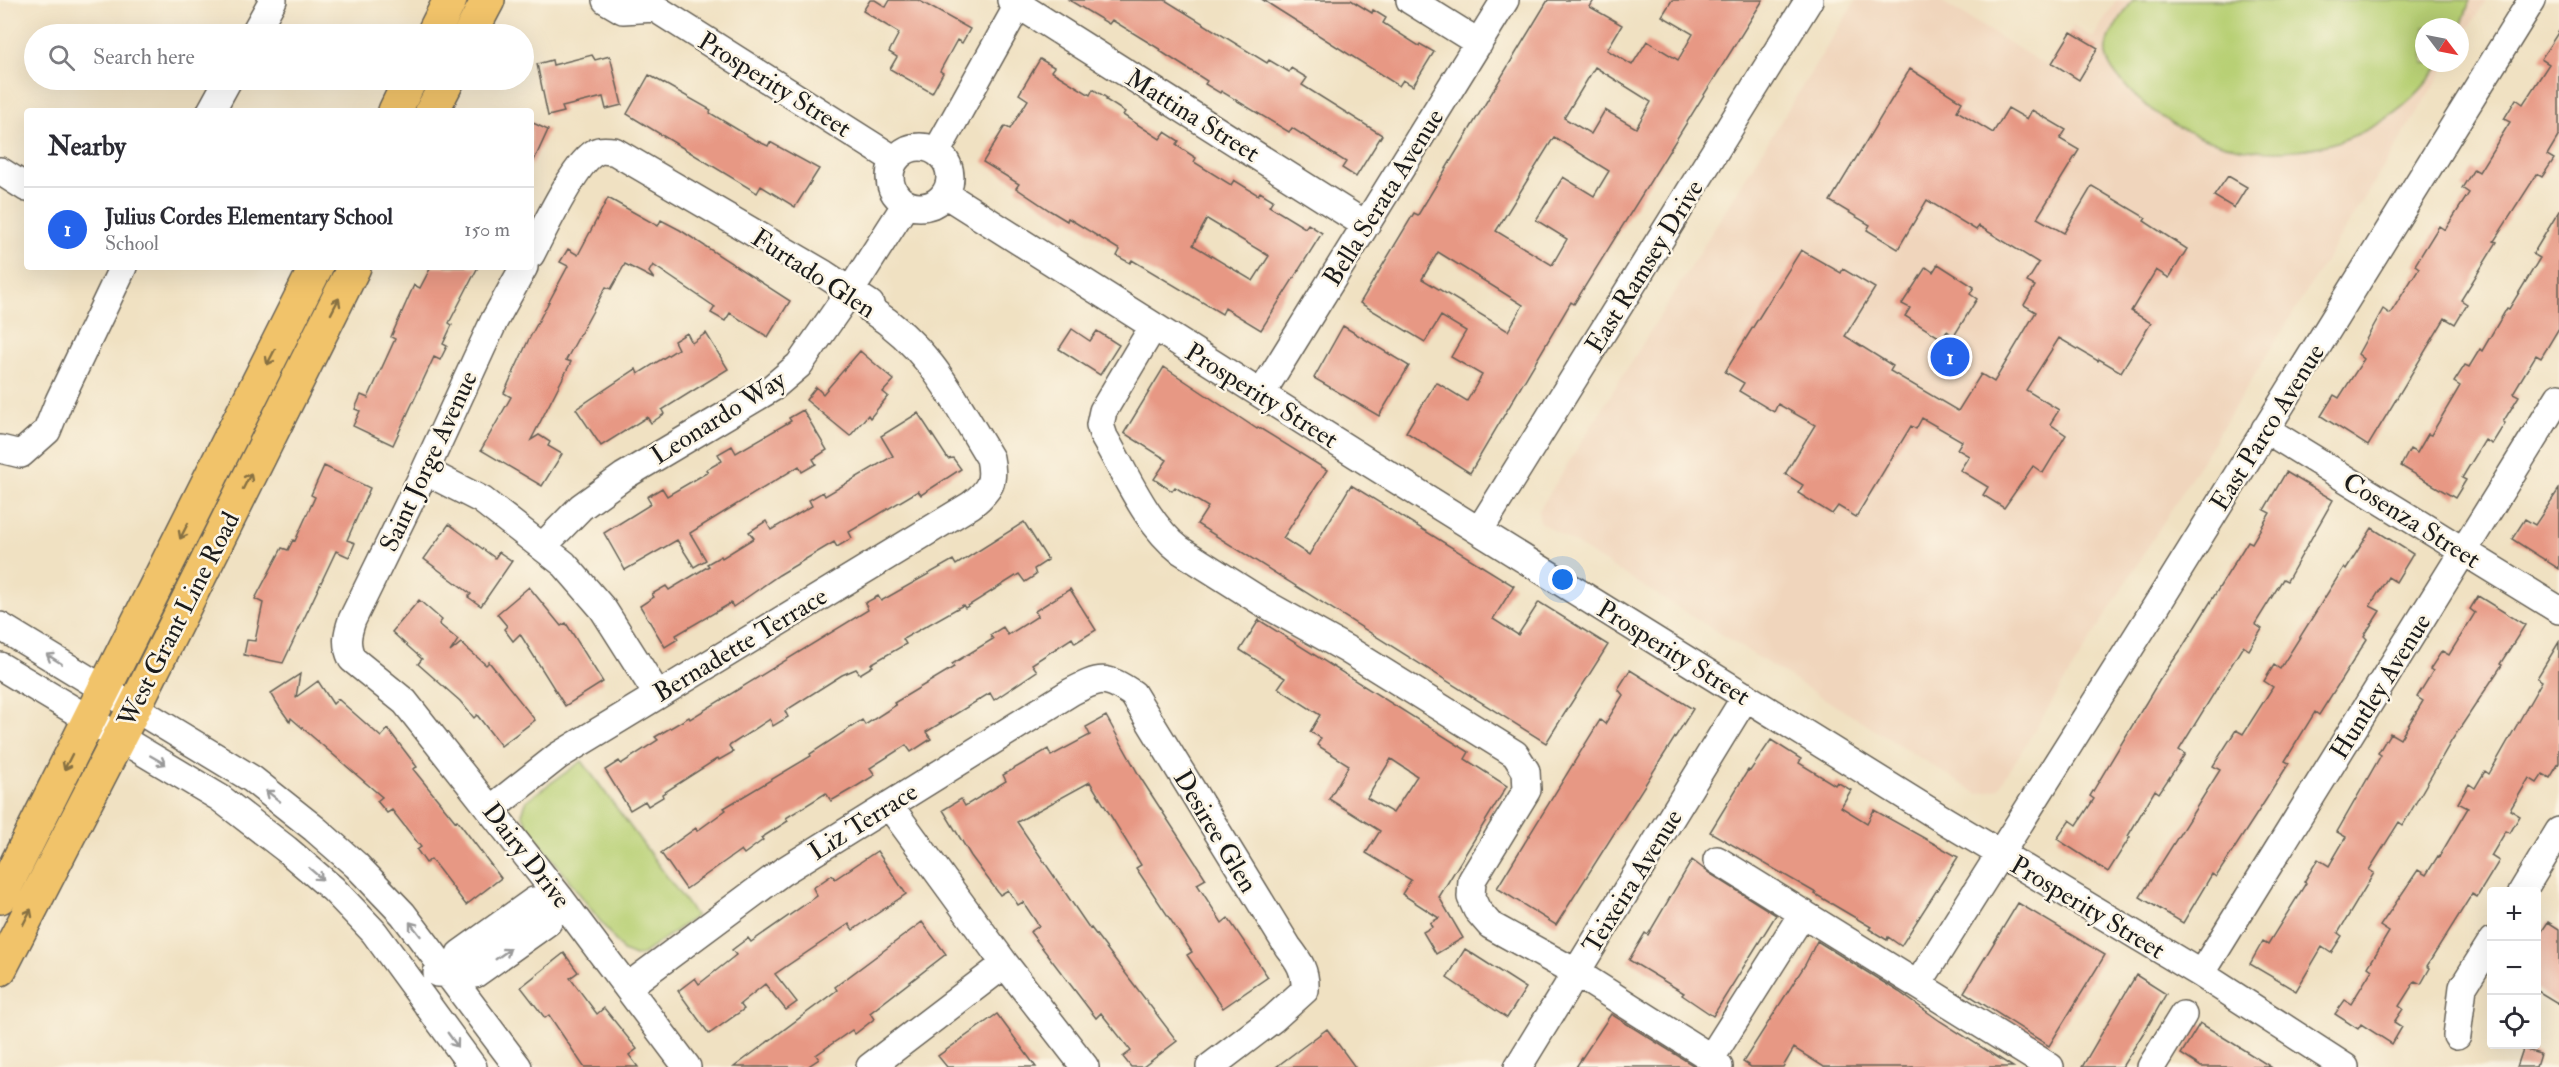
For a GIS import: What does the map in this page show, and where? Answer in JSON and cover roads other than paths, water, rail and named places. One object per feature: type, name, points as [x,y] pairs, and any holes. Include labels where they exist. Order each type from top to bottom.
[{"type":"main road","points":[[438,24],[450,0]]},
{"type":"main road","points":[[475,24],[488,0]]},
{"type":"main road","points":[[396,108],[405,90]]},
{"type":"main road","points":[[434,108],[443,90]]},
{"type":"main road","name":"West Grant Line Road","points":[[0,897],[314,270]]},
{"type":"main road","name":"West Grant Line Road","points":[[0,969],[119,738],[353,270]]},
{"type":"street","points":[[260,24],[273,0]]},
{"type":"street","name":"Prosperity Street","points":[[606,0],[623,10],[652,4],[895,160]]},
{"type":"street","points":[[1410,0],[1479,43]]},
{"type":"street","name":"Bella Serata Avenue","points":[[1261,394],[1505,0]]},
{"type":"street","name":"East Ramsey Drive","points":[[1479,531],[1809,0]]},
{"type":"street","name":"East Parco Avenue","points":[[1918,984],[2532,0]]},
{"type":"street","points":[[937,151],[1017,2]]},
{"type":"street","name":"Mattina Street","points":[[1017,2],[1366,225]]},
{"type":"street","points":[[213,108],[223,90]]},
{"type":"street","points":[[928,147],[937,151],[949,166],[951,176],[945,194],[931,205],[914,207],[906,204],[898,197],[890,179],[895,160],[910,148],[928,147]]},
{"type":"street","name":"Furtado Glen","points":[[534,249],[575,174],[586,159],[597,150],[614,151],[636,162],[851,290],[870,304],[871,310],[907,336],[930,361],[990,458],[993,473],[990,484]]},
{"type":"street","points":[[0,171],[24,186]]},
{"type":"street","name":"Prosperity Street","points":[[945,194],[1479,531],[2000,854],[2201,974],[2340,1066]]},
{"type":"street","name":"Leonardo Way","points":[[543,546],[581,507],[624,476],[772,388],[799,365],[906,204]]},
{"type":"street","points":[[0,450],[21,454],[47,431],[58,401],[122,270]]},
{"type":"street","name":"Saint Jorge Avenue","points":[[352,658],[347,648],[346,637],[352,620],[425,471],[494,321],[522,270]]},
{"type":"street","points":[[1154,327],[1103,411],[1100,425],[1104,437],[1155,524],[1169,542],[1262,602],[1348,650],[1515,754],[1526,771],[1527,790],[1472,880],[1471,897],[1477,910],[1490,925],[1575,972],[1715,1063],[1803,913]]},
{"type":"street","name":"Huntley Avenue","points":[[2201,974],[2559,397]]},
{"type":"street","name":"Cosenza Street","points":[[2265,429],[2559,610]]},
{"type":"street","points":[[425,471],[482,500],[564,564],[603,609],[657,694]]},
{"type":"street","name":"Bernadette Terrace","points":[[491,808],[558,756],[971,505],[984,495],[990,484]]},
{"type":"street","points":[[0,626],[252,779],[315,829],[356,865],[403,914],[518,1067]]},
{"type":"street","name":"Dairy Drive","points":[[352,658],[405,702],[491,808],[687,1067]]},
{"type":"street","points":[[0,666],[220,798],[286,849],[333,889],[374,932],[474,1067]]},
{"type":"street","name":"Liz Terrace","points":[[627,987],[782,872],[1071,692],[1092,682],[1112,680]]},
{"type":"street","name":"Desiree Glen","points":[[1112,680],[1132,694],[1288,947],[1301,964],[1306,978],[1305,990],[1273,1019],[1210,1067]]},
{"type":"street","name":"Teixeira Avenue","points":[[1518,1067],[1746,696]]},
{"type":"street","points":[[889,805],[1005,964],[1084,1067]]},
{"type":"street","points":[[2524,887],[2559,831]]},
{"type":"street","points":[[1717,860],[2050,1067]]},
{"type":"street","points":[[451,975],[460,954],[534,901],[560,898]]},
{"type":"street","points":[[2457,1036],[2463,987],[2487,949]]},
{"type":"street","points":[[870,1067],[1005,964]]},
{"type":"street","points":[[401,969],[451,975]]},
{"type":"street","points":[[426,1002],[474,1006]]},
{"type":"street","points":[[2151,1067],[2183,1015]]},
{"type":"place","name":"Julius Cordes Elementary School","points":[[1950,357]]}]
